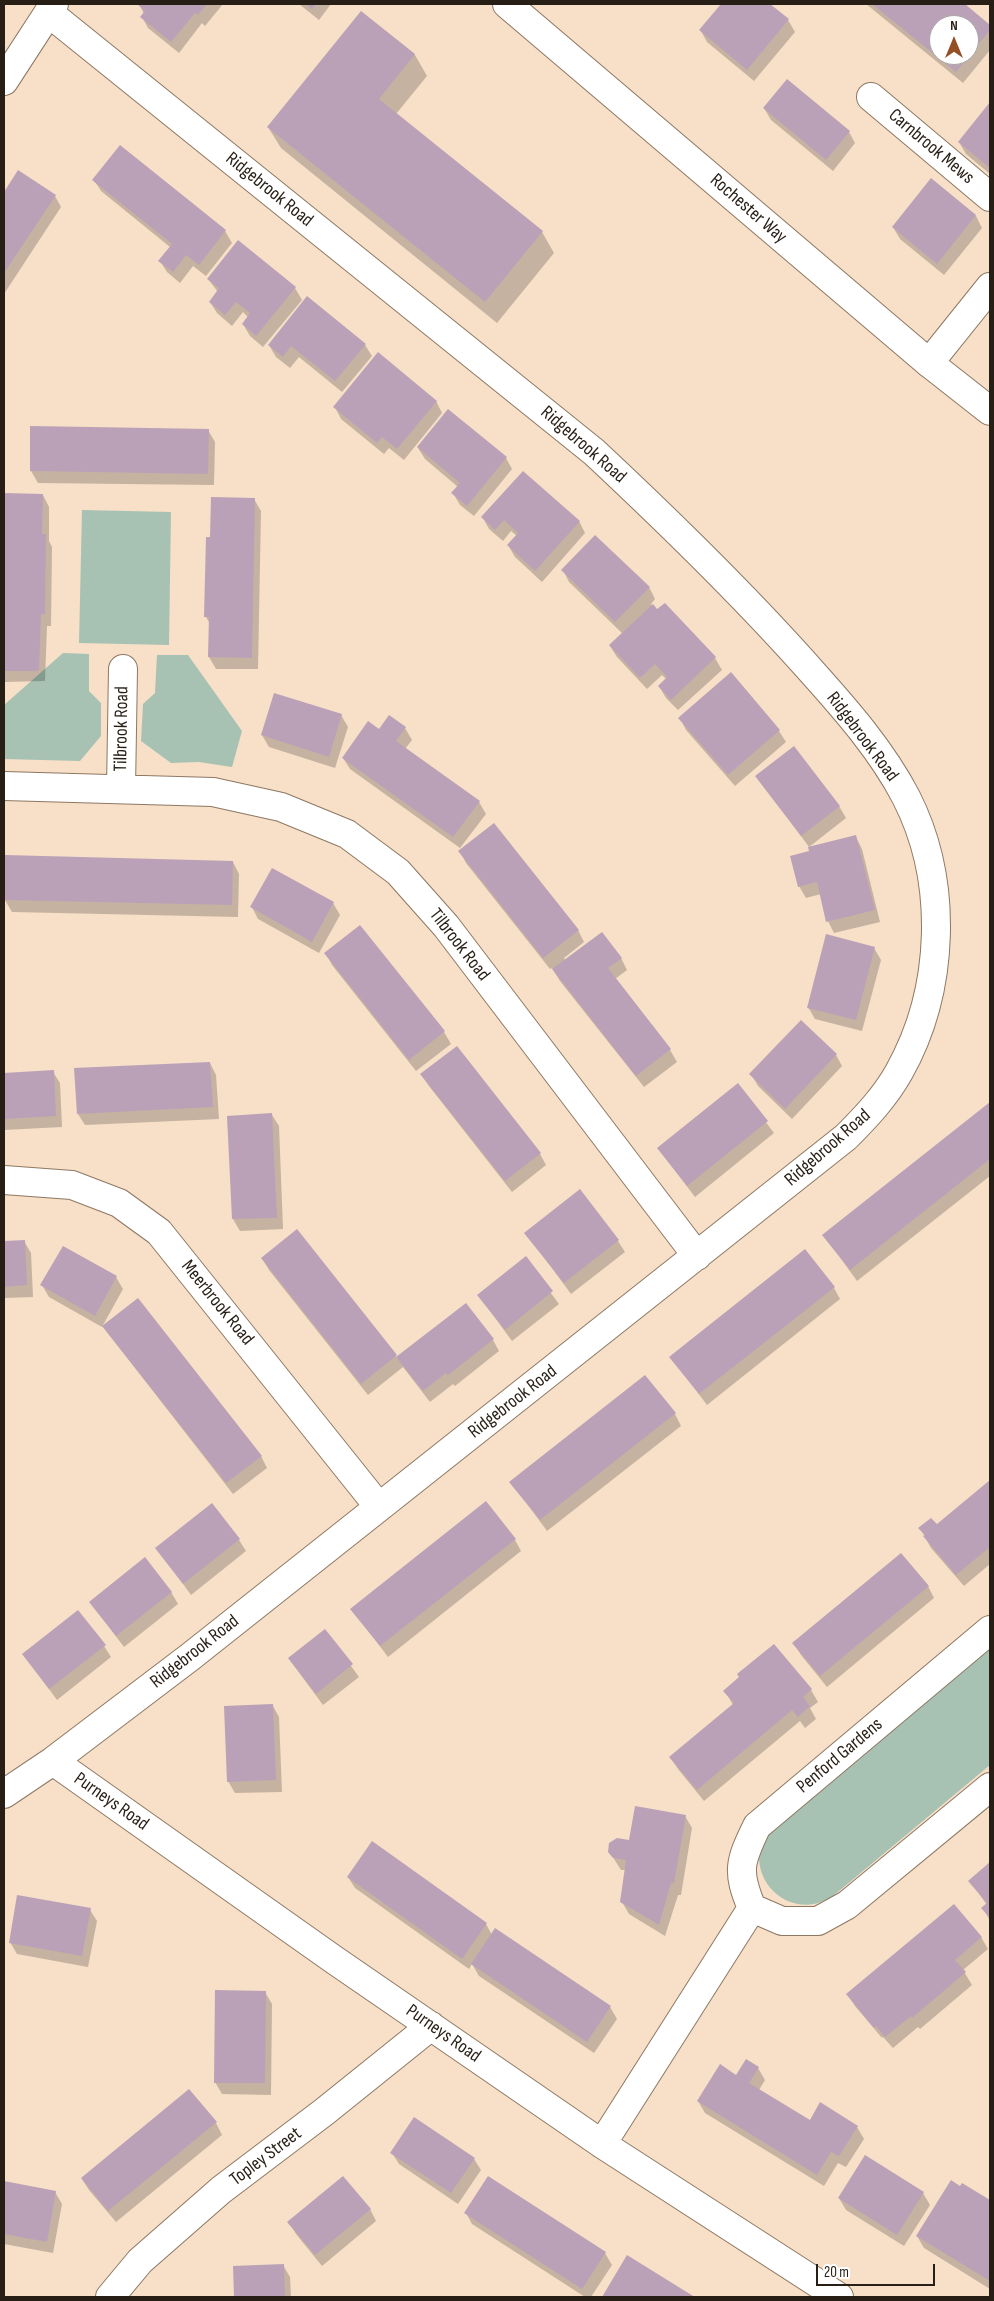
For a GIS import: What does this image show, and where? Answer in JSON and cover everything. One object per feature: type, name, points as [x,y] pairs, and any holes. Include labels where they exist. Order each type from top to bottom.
[{"type":"street","name":"Rochester Way","points":[[507,4],[929,363],[990,411]]},
{"type":"street","points":[[4,81],[52,8]]},
{"type":"street","name":"Ridgebrook Road","points":[[4,1794],[53,1761],[190,1657],[846,1137],[876,1106],[899,1072],[914,1039],[927,1000],[934,960],[936,915],[932,874],[922,836],[906,797],[880,755],[838,702],[777,632],[669,522],[594,452],[52,8]]},
{"type":"street","name":"Carnbrook Mews","points":[[871,97],[990,197]]},
{"type":"street","points":[[929,363],[990,287]]},
{"type":"street","name":"Tilbrook Road","points":[[121,789],[123,669]]},
{"type":"street","name":"Tilbrook Road","points":[[4,786],[213,792],[281,807],[348,834],[398,872],[446,926],[697,1256]]},
{"type":"street","name":"Meerbrook Road","points":[[4,1180],[72,1185],[119,1203],[159,1232],[379,1506]]},
{"type":"street","name":"Penford Gardens","points":[[752,1908],[742,1885],[742,1856],[757,1826],[990,1630]]},
{"type":"street","name":"Purneys Road","points":[[53,1761],[602,2144],[839,2297]]},
{"type":"street","points":[[602,2144],[752,1908],[782,1921],[818,1921],[847,1905],[990,1787]]},
{"type":"street","name":"Topley Street","points":[[110,2297],[140,2261],[221,2190],[324,2112],[431,2026]]},
{"type":"green space","points":[[82,510],[171,512],[169,645],[79,643]]},
{"type":"green space","points":[[63,653],[89,654],[89,691],[101,703],[101,736],[80,761],[4,759],[4,705]]},
{"type":"green space","points":[[157,655],[188,655],[242,731],[232,767],[199,762],[171,763],[141,741],[143,704],[155,693]]},
{"type":"green space","points":[[990,1644],[990,1765],[833,1896],[824,1901],[803,1905],[784,1899],[776,1893],[769,1886],[760,1868],[759,1855],[763,1838]]},
{"type":"building","points":[[137,4],[207,4],[198,15],[195,13],[171,42],[140,17],[145,11]]},
{"type":"building","points":[[306,4],[316,4],[312,9]]},
{"type":"building","points":[[721,4],[770,4],[789,19],[747,70],[699,30]]},
{"type":"building","points":[[872,4],[965,4],[978,15],[929,15],[929,50]]},
{"type":"building","points":[[361,11],[415,54],[379,99],[543,231],[485,302],[267,127]]},
{"type":"building","points":[[979,16],[990,25],[990,30],[979,44]]},
{"type":"building","points":[[947,65],[962,65],[956,72]]},
{"type":"building","points":[[787,79],[850,131],[826,160],[763,108]]},
{"type":"building","points":[[990,102],[990,168],[958,142]]},
{"type":"building","points":[[120,145],[226,230],[199,265],[186,255],[173,272],[158,261],[172,244],[92,180]]},
{"type":"building","points":[[18,170],[56,195],[4,273],[4,192]]},
{"type":"building","points":[[931,178],[976,215],[937,264],[892,227]]},
{"type":"building","points":[[238,240],[296,287],[256,336],[242,324],[250,313],[236,302],[225,315],[209,302],[219,288],[207,279]]},
{"type":"building","points":[[307,296],[366,344],[335,381],[291,346],[283,357],[268,345]]},
{"type":"building","points":[[378,352],[437,401],[397,449],[382,437],[377,443],[333,407]]},
{"type":"building","points":[[448,409],[507,457],[467,506],[451,493],[460,483],[417,447]]},
{"type":"building","points":[[30,426],[209,429],[208,474],[30,471]]},
{"type":"building","points":[[523,471],[580,521],[535,571],[507,545],[518,533],[504,520],[495,530],[481,517]]},
{"type":"building","points":[[4,493],[43,494],[42,534],[46,534],[45,614],[41,614],[39,670],[35,671],[4,671]]},
{"type":"building","points":[[211,497],[255,498],[252,658],[208,657],[209,617],[204,617],[206,537],[210,537]]},
{"type":"building","points":[[595,535],[650,587],[615,622],[561,570]]},
{"type":"building","points":[[665,603],[716,657],[671,700],[658,686],[667,677],[655,664],[640,678],[609,645],[653,604],[657,609]]},
{"type":"building","points":[[731,672],[780,730],[728,775],[678,718]]},
{"type":"building","points":[[274,693],[342,714],[329,757],[261,735]]},
{"type":"building","points":[[389,715],[406,727],[396,741],[480,801],[453,837],[342,758],[368,721],[379,729]]},
{"type":"building","points":[[794,746],[840,806],[801,836],[755,776]]},
{"type":"building","points":[[494,823],[579,930],[543,958],[458,851]]},
{"type":"building","points":[[856,835],[875,910],[826,922],[817,882],[798,887],[790,856],[809,851],[808,847]]},
{"type":"building","points":[[5,855],[233,861],[232,905],[4,900]]},
{"type":"building","points":[[272,868],[334,902],[312,942],[250,907]]},
{"type":"building","points":[[360,925],[445,1031],[409,1060],[324,953]]},
{"type":"building","points":[[602,932],[622,958],[608,968],[671,1049],[636,1076],[552,969]]},
{"type":"building","points":[[826,934],[875,947],[856,1020],[807,1008]]},
{"type":"building","points":[[801,1020],[837,1054],[785,1109],[749,1074]]},
{"type":"building","points":[[457,1046],[541,1153],[505,1181],[420,1074]]},
{"type":"building","points":[[210,1062],[213,1107],[77,1114],[74,1068]]},
{"type":"building","points":[[54,1070],[56,1116],[4,1119],[4,1073]]},
{"type":"building","points":[[738,1083],[768,1121],[687,1186],[657,1148]]},
{"type":"building","points":[[990,1102],[990,1159],[850,1270],[822,1235]]},
{"type":"building","points":[[272,1113],[277,1218],[232,1219],[227,1116]]},
{"type":"building","points":[[580,1189],[619,1240],[564,1283],[524,1233]]},
{"type":"building","points":[[297,1229],[397,1355],[361,1384],[261,1258]]},
{"type":"building","points":[[25,1240],[27,1285],[4,1287],[4,1241]]},
{"type":"building","points":[[63,1246],[117,1276],[95,1316],[40,1285]]},
{"type":"building","points":[[805,1249],[835,1287],[699,1394],[669,1357]]},
{"type":"building","points":[[526,1256],[553,1291],[505,1330],[477,1295]]},
{"type":"building","points":[[138,1298],[262,1456],[226,1483],[102,1326]]},
{"type":"building","points":[[466,1303],[494,1339],[448,1375],[446,1373],[423,1391],[396,1357]]},
{"type":"building","points":[[645,1375],[676,1413],[540,1520],[509,1482]]},
{"type":"building","points":[[990,1480],[990,1547],[956,1575],[918,1528],[931,1518],[937,1524]]},
{"type":"building","points":[[486,1501],[516,1539],[380,1646],[350,1609]]},
{"type":"building","points":[[212,1503],[240,1539],[183,1584],[155,1548]]},
{"type":"building","points":[[901,1553],[929,1586],[820,1676],[792,1643]]},
{"type":"building","points":[[145,1557],[172,1592],[116,1636],[89,1602]]},
{"type":"building","points":[[78,1610],[106,1645],[49,1689],[22,1654]]},
{"type":"building","points":[[325,1629],[353,1664],[316,1694],[288,1658]]},
{"type":"building","points":[[774,1644],[812,1689],[803,1697],[810,1706],[798,1717],[792,1710],[697,1790],[669,1757],[734,1703],[723,1691],[739,1677],[737,1674]]},
{"type":"building","points":[[273,1704],[276,1780],[227,1782],[224,1706]]},
{"type":"building","points":[[635,1806],[686,1815],[674,1883],[671,1883],[659,1925],[620,1902],[626,1860],[613,1858],[608,1852],[609,1843],[617,1838],[629,1840]]},
{"type":"building","points":[[372,1841],[487,1923],[462,1959],[347,1877]]},
{"type":"building","points":[[990,1862],[990,1918],[981,1908],[987,1903],[968,1881]]},
{"type":"building","points":[[17,1895],[91,1908],[82,1956],[9,1943]]},
{"type":"building","points":[[954,1904],[982,1937],[955,1960],[966,1972],[912,2018],[911,2016],[885,2037],[876,2026],[874,2028],[846,1994]]},
{"type":"building","points":[[495,1928],[611,2006],[587,2042],[471,1964]]},
{"type":"building","points":[[215,1990],[266,1991],[265,2083],[214,2083]]},
{"type":"building","points":[[746,2059],[759,2067],[749,2083],[810,2120],[820,2102],[858,2126],[839,2156],[831,2152],[817,2175],[697,2101],[720,2064],[736,2075]]},
{"type":"building","points":[[189,2089],[217,2122],[108,2211],[81,2178]]},
{"type":"building","points":[[414,2117],[475,2158],[451,2193],[390,2153]]},
{"type":"building","points":[[865,2155],[924,2192],[897,2235],[838,2198]]},
{"type":"building","points":[[343,2176],[371,2209],[315,2255],[287,2222]]},
{"type":"building","points":[[488,2176],[606,2252],[582,2289],[464,2213]]},
{"type":"building","points":[[951,2180],[960,2186],[962,2183],[990,2200],[990,2281],[916,2236]]},
{"type":"building","points":[[4,2181],[56,2191],[47,2242],[4,2234]]},
{"type":"building","points":[[627,2255],[685,2291],[695,2297],[602,2297]]},
{"type":"building","points":[[284,2264],[285,2297],[234,2297],[233,2266]]}]
